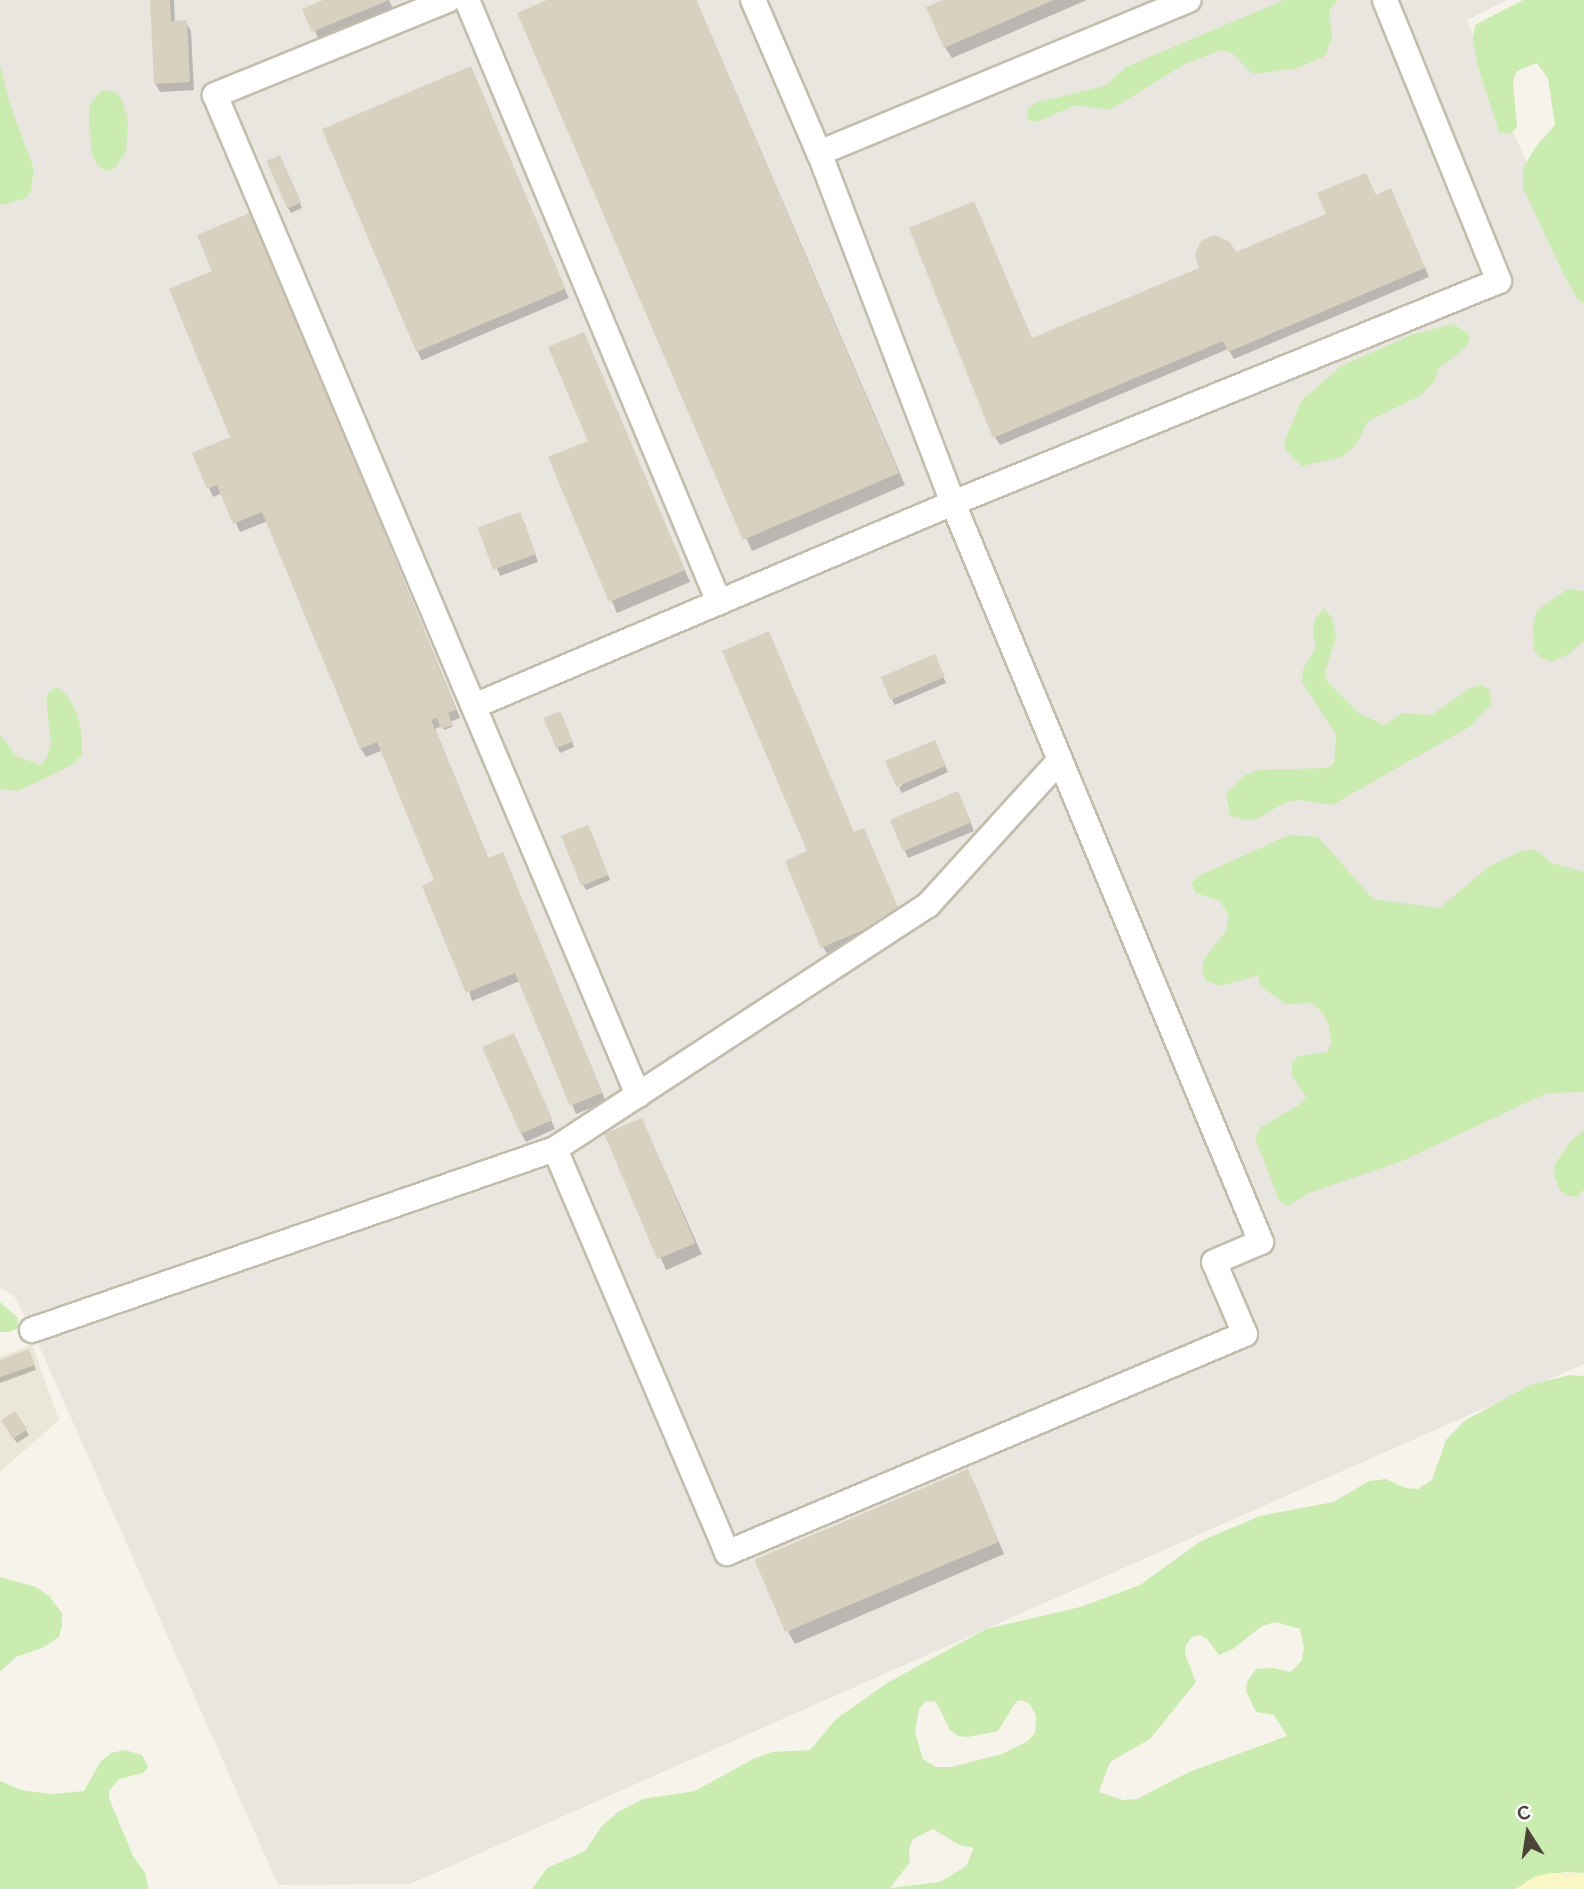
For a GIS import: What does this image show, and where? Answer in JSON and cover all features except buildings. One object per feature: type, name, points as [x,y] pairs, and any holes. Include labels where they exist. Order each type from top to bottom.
[{"type":"lane","points":[[448,0],[215,95],[638,1096]]},
{"type":"lane","points":[[467,0],[719,602]]},
{"type":"lane","points":[[555,1149],[727,1553],[1245,1334],[1214,1262],[1261,1242],[953,503],[819,153],[753,0]]},
{"type":"lane","points":[[819,153],[1189,0]]},
{"type":"lane","points":[[474,706],[953,503],[1499,281],[1385,0]]},
{"type":"lane","points":[[32,1330],[555,1149],[928,905],[1060,760]]},
{"type":"shaded area","points":[[0,0],[1507,0],[1467,20],[1584,301],[1584,1364],[410,1884],[278,1885],[32,1330],[14,1296],[0,1287]]},
{"type":"shaded area","points":[[32,1344],[59,1420],[0,1472],[0,1357]]},
{"type":"green space","points":[[1284,0],[1338,0],[1329,10],[1332,38],[1325,56],[1297,68],[1257,74],[1250,72],[1232,53],[1221,50],[1183,65],[1110,110],[1076,105],[1039,121],[1030,121],[1027,117],[1028,109],[1034,103],[1105,86],[1126,67]]},
{"type":"green space","points":[[1523,0],[1584,0],[1584,304],[1578,300],[1563,273],[1523,188],[1523,168],[1537,145],[1555,125],[1548,79],[1537,63],[1517,71],[1513,81],[1517,127],[1509,134],[1499,132],[1477,63],[1473,38],[1475,25]]},
{"type":"green space","points":[[0,66],[10,104],[34,169],[31,190],[26,198],[3,205],[0,204]]},
{"type":"green space","points":[[102,90],[115,92],[122,99],[128,122],[126,151],[116,167],[107,171],[98,166],[92,154],[89,122],[90,104]]},
{"type":"green space","points":[[1453,324],[1468,333],[1470,339],[1464,349],[1438,369],[1435,381],[1420,396],[1368,421],[1356,445],[1342,457],[1302,466],[1286,451],[1284,443],[1301,401],[1341,366],[1411,335]]},
{"type":"green space","points":[[1568,589],[1584,591],[1584,641],[1569,654],[1551,662],[1539,657],[1534,649],[1533,625],[1537,610]]},
{"type":"green space","points":[[1324,608],[1332,618],[1336,637],[1325,672],[1327,681],[1359,713],[1384,725],[1403,713],[1432,715],[1470,688],[1482,685],[1490,690],[1491,704],[1471,726],[1332,805],[1298,800],[1284,803],[1257,819],[1246,820],[1230,816],[1226,794],[1243,776],[1258,770],[1325,768],[1334,764],[1336,735],[1302,682],[1303,669],[1316,647],[1313,633],[1315,619]]},
{"type":"green space","points":[[58,687],[69,698],[77,714],[82,735],[82,755],[72,765],[18,791],[0,789],[0,734],[16,756],[41,765],[47,758],[51,744],[46,699],[50,691]]},
{"type":"green space","points":[[1289,835],[1318,837],[1373,899],[1440,908],[1488,867],[1519,852],[1534,849],[1552,863],[1584,872],[1584,1092],[1547,1093],[1402,1161],[1309,1193],[1287,1206],[1279,1200],[1255,1138],[1261,1127],[1301,1104],[1306,1097],[1292,1076],[1292,1062],[1298,1056],[1327,1052],[1331,1042],[1329,1026],[1323,1013],[1312,1003],[1286,1004],[1260,986],[1258,975],[1221,986],[1206,981],[1202,971],[1204,959],[1226,931],[1229,916],[1220,901],[1196,893],[1191,884],[1198,876]]},
{"type":"green space","points":[[1584,1130],[1584,1189],[1577,1197],[1568,1196],[1560,1191],[1554,1175],[1555,1164],[1570,1142]]},
{"type":"green space","points":[[0,1302],[18,1318],[18,1328],[0,1332]]},
{"type":"green space","points":[[1570,1375],[1584,1376],[1584,1873],[1566,1872],[1534,1877],[1516,1889],[532,1889],[547,1868],[585,1851],[602,1826],[618,1812],[643,1799],[695,1791],[753,1759],[772,1752],[810,1750],[836,1719],[887,1683],[986,1629],[1080,1607],[1140,1585],[1201,1541],[1260,1516],[1333,1502],[1369,1481],[1386,1479],[1405,1488],[1418,1489],[1432,1480],[1446,1440],[1464,1421],[1530,1385]],"holes":[[[1275,1622],[1300,1629],[1304,1648],[1302,1660],[1291,1672],[1273,1668],[1256,1669],[1247,1682],[1246,1691],[1256,1712],[1274,1715],[1287,1736],[1189,1772],[1137,1799],[1123,1800],[1099,1792],[1110,1762],[1150,1739],[1196,1682],[1185,1654],[1186,1645],[1192,1637],[1200,1635],[1207,1639],[1219,1655],[1233,1649],[1262,1626]],[[1021,1700],[1030,1704],[1036,1716],[1035,1733],[1028,1741],[1002,1754],[951,1767],[936,1767],[923,1759],[915,1732],[919,1709],[926,1701],[936,1702],[950,1730],[958,1736],[968,1737],[998,1731],[1016,1702]],[[933,1829],[959,1845],[974,1848],[966,1866],[940,1882],[890,1888],[910,1862],[909,1849],[913,1839]]]},
{"type":"green space","points":[[0,1577],[36,1587],[49,1596],[62,1613],[62,1625],[59,1637],[44,1647],[16,1657],[0,1672]]},
{"type":"green space","points":[[125,1750],[142,1755],[148,1767],[143,1773],[119,1779],[109,1791],[109,1798],[133,1856],[145,1873],[149,1889],[0,1889],[0,1781],[21,1790],[52,1794],[84,1791],[101,1761],[111,1753]]},
{"type":"sand","points":[[1550,1873],[1584,1873],[1584,1889],[1516,1889],[1534,1877]]}]
